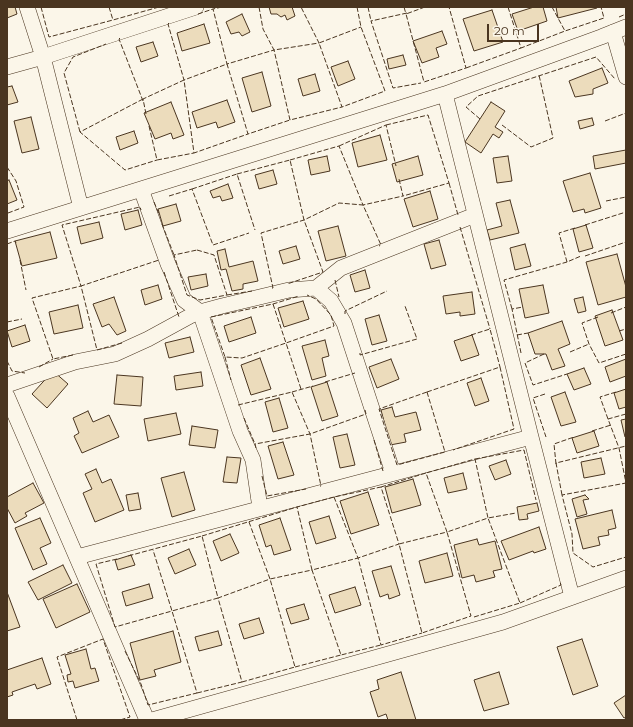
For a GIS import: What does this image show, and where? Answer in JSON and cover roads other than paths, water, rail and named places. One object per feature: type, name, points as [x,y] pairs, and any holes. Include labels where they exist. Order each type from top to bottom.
[{"type":"street","points":[[27,7],[43,57],[81,208]]},
{"type":"street","points":[[7,67],[43,57],[177,10],[196,7]]},
{"type":"street","points":[[7,230],[445,94],[620,30],[626,77]]},
{"type":"street","points":[[445,94],[572,597]]},
{"type":"street","points":[[141,189],[168,264],[184,300],[200,312],[240,431],[253,460],[260,508]]},
{"type":"street","points":[[7,385],[75,362],[115,354],[200,312],[289,290],[316,288],[341,268],[475,215]]},
{"type":"street","points":[[316,288],[331,301],[344,323],[393,473]]},
{"type":"street","points":[[7,396],[147,720]]},
{"type":"street","points":[[77,557],[531,437]]},
{"type":"street","points":[[152,720],[503,622],[626,578]]}]
